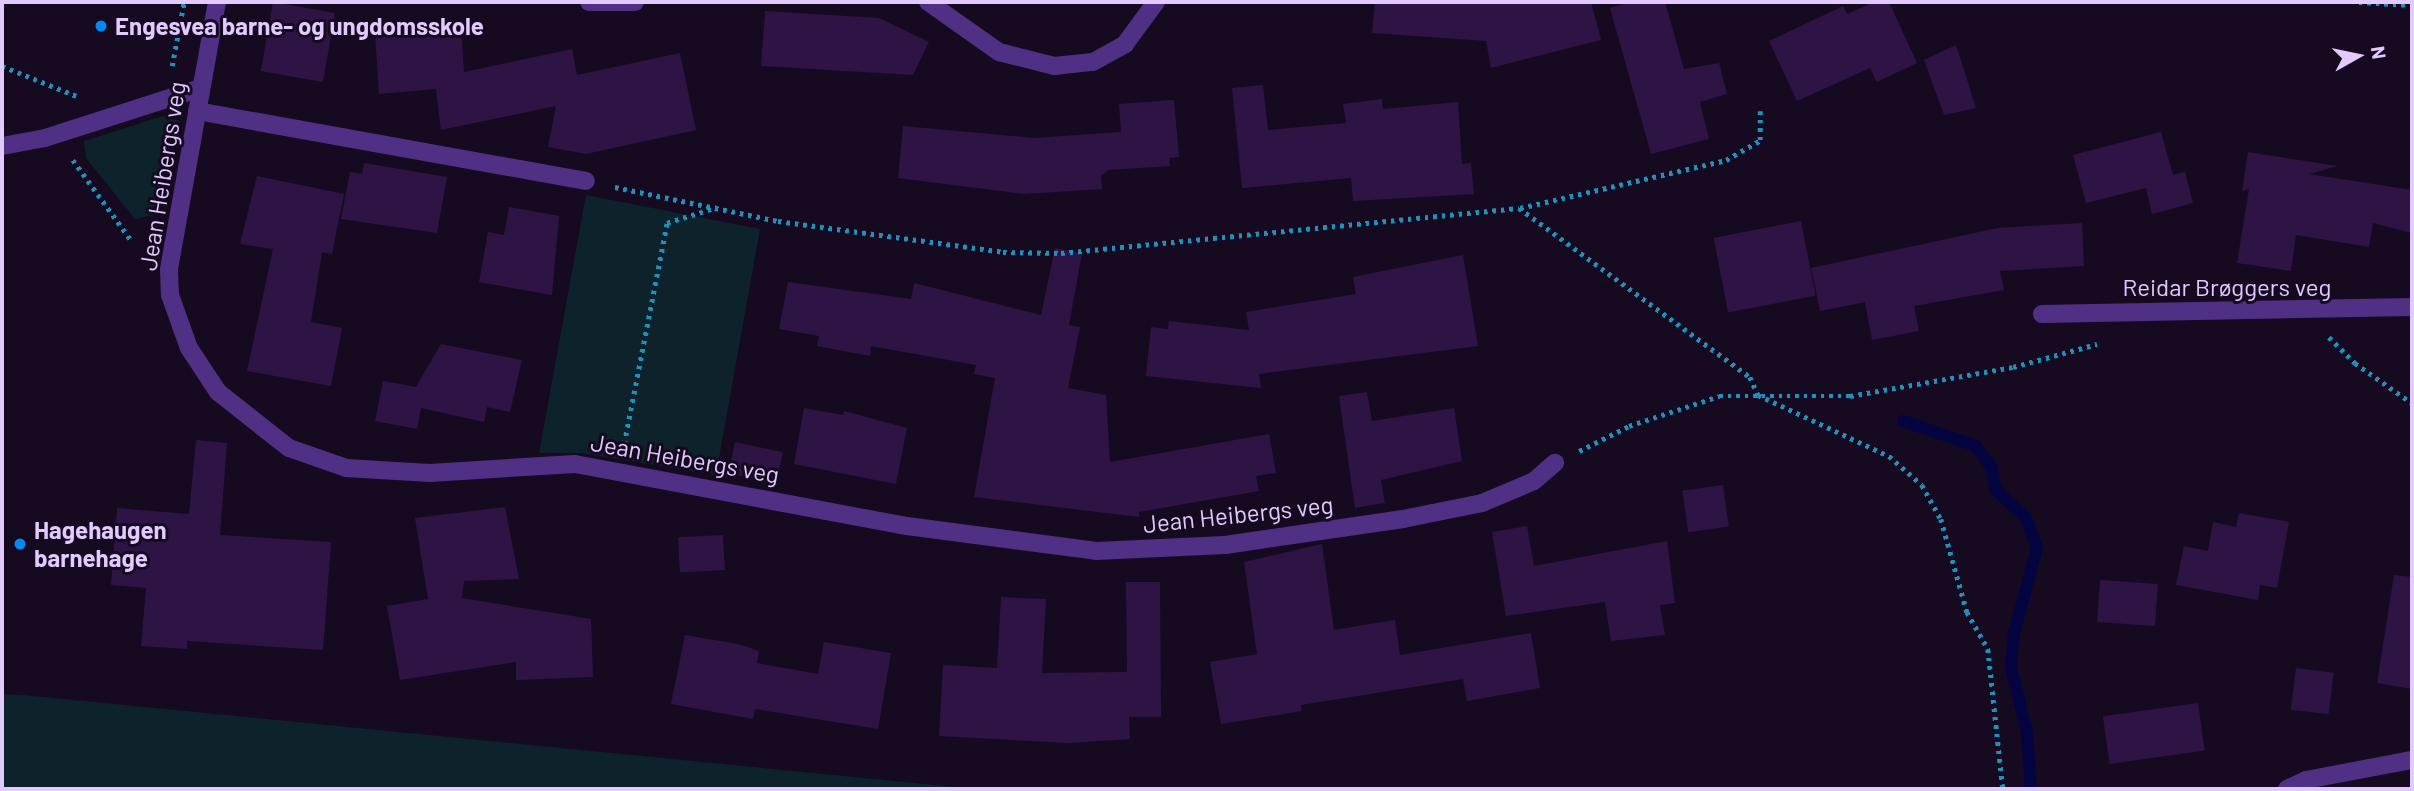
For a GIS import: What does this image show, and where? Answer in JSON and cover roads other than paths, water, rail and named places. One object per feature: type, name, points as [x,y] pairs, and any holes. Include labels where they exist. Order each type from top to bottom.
[{"type":"street","name":"Jean Heibergs veg","points":[[217,2],[169,269],[170,295],[189,348],[218,392],[242,416],[289,448],[380,473],[533,464],[619,472],[920,529],[1096,551],[1225,545],[1403,519],[1482,503],[1535,481],[1555,463]]},
{"type":"street","points":[[589,2],[635,2]]},
{"type":"street","points":[[928,2],[999,52],[1054,66],[1093,62],[1125,44],[1156,2]]},
{"type":"street","points":[[2,146],[45,138],[119,112],[201,88]]},
{"type":"street","points":[[197,111],[586,181]]},
{"type":"street","name":"Reidar Brøggers veg","points":[[2042,314],[2328,312],[2412,307]]},
{"type":"street","points":[[2287,789],[2306,780],[2412,760]]},
{"type":"waterway","points":[[1903,421],[1976,446],[1991,467],[1996,490],[2026,518],[2037,548],[2014,633],[2011,667],[2027,732],[2031,789]]},
{"type":"place","name":"Engesvea barne- og ungdomsskole","points":[[101,26]]},
{"type":"place","name":"Hagehaugen barnehage","points":[[20,544]]}]
